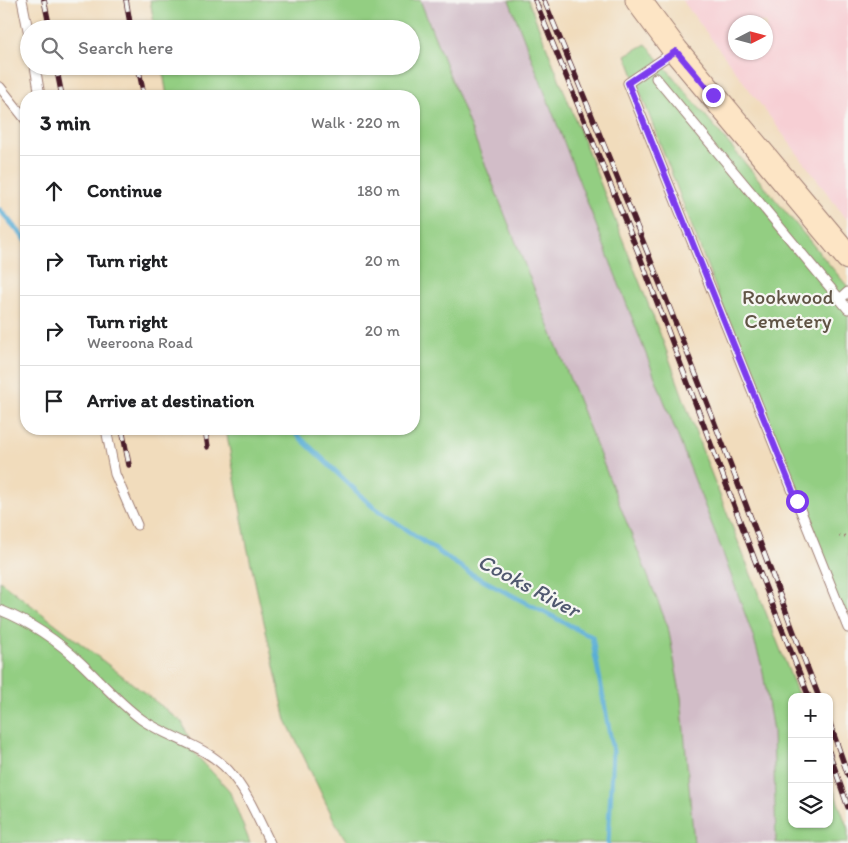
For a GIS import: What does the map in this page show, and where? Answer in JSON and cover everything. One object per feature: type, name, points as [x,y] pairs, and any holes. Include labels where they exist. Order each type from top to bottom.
[{"type":"main road","points":[[638,0],[676,51],[848,257]]},
{"type":"lane","points":[[22,0],[26,20]]},
{"type":"lane","points":[[676,51],[628,83],[848,628]]},
{"type":"lane","points":[[36,75],[39,90]]},
{"type":"lane","points":[[656,78],[848,309]]},
{"type":"lane","points":[[0,87],[20,112]]},
{"type":"lane","points":[[840,299],[848,292]]},
{"type":"lane","points":[[107,435],[115,474],[137,525]]},
{"type":"lane","points":[[0,610],[16,616],[56,642],[138,717],[219,761],[239,785],[270,843]]},
{"type":"path","points":[[839,536],[848,536]]},
{"type":"shaded area","points":[[420,0],[509,0],[723,553],[754,639],[762,667],[773,731],[776,843],[694,843],[681,697],[668,627]]},
{"type":"shaded area","points":[[682,0],[848,0],[848,221]]},
{"type":"green space","points":[[150,0],[420,0],[668,627],[681,697],[694,843],[348,843],[337,826],[286,720],[247,546],[227,435],[420,435],[420,90],[166,90],[164,75],[420,75],[420,20],[153,20]]},
{"type":"green space","points":[[509,0],[528,0],[664,344],[701,447],[797,693],[788,693],[788,828],[833,828],[833,789],[848,829],[848,843],[776,843],[773,731],[762,667],[723,553]]},
{"type":"green space","name":"Rookwood Cemetery","points":[[646,44],[848,287],[848,632],[626,55]]},
{"type":"green space","points":[[0,581],[182,722],[196,755],[229,790],[250,843],[0,843]]},
{"type":"waterway","name":"Cooks River","points":[[0,210],[20,233]]},
{"type":"waterway","name":"Cooks River","points":[[297,435],[372,506],[471,574],[592,637],[613,752],[608,843]]},
{"type":"railway","points":[[44,0],[48,20]]},
{"type":"railway","points":[[126,0],[129,20]]},
{"type":"railway","points":[[535,0],[640,257],[807,693]]},
{"type":"railway","points":[[544,0],[617,176],[687,353],[817,693]]},
{"type":"railway","points":[[58,75],[61,90]]},
{"type":"railway","points":[[140,75],[143,90]]},
{"type":"railway","points":[[123,435],[129,465]]},
{"type":"railway","points":[[206,435],[208,447]]},
{"type":"railway","points":[[833,732],[848,775]]},
{"type":"railway","points":[[833,764],[848,807]]},
{"type":"route","points":[[713,95],[676,51],[628,83],[797,501]]}]
